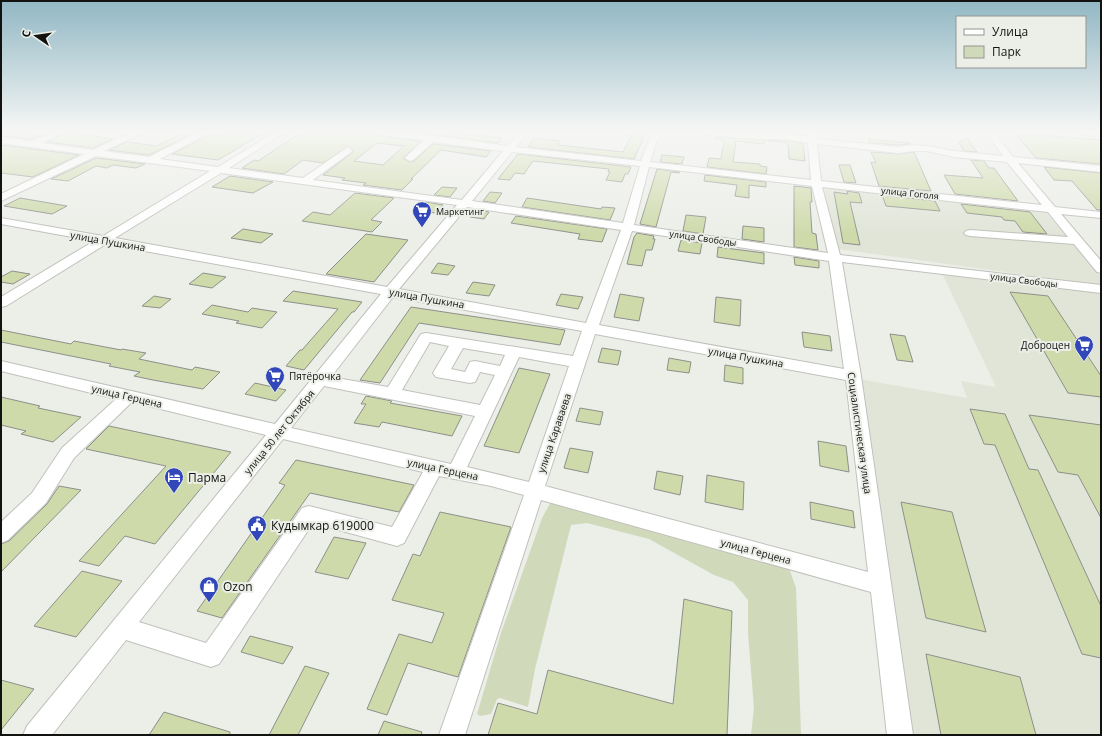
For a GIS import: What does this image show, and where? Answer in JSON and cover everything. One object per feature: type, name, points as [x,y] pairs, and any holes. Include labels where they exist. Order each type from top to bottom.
[{"type":"street","points":[[1,198],[67,166]]},
{"type":"street","name":"улица Свободы","points":[[200,166],[464,203],[835,258],[1101,289]]},
{"type":"street","points":[[1,303],[224,166]]},
{"type":"street","points":[[305,181],[325,166]]},
{"type":"street","name":"улица 50 лет Октября","points":[[36,735],[390,292],[495,166]]},
{"type":"street","name":"улица Караваева","points":[[452,735],[578,362],[628,227],[644,166]]},
{"type":"street","name":"улица Гоголя","points":[[666,166],[1101,215]]},
{"type":"street","name":"Социалистическая улица","points":[[815,166],[816,183],[835,258],[853,376],[900,735]]},
{"type":"street","points":[[1016,166],[1101,269]]},
{"type":"street","points":[[1071,166],[1101,169]]},
{"type":"street","name":"улица Пушкина","points":[[1,221],[853,376]]},
{"type":"street","points":[[970,233],[1079,241]]},
{"type":"street","points":[[392,393],[426,337],[578,362]]},
{"type":"street","points":[[458,342],[441,373],[470,378],[475,366],[504,372]]},
{"type":"street","points":[[456,472],[514,352]]},
{"type":"street","name":"улица Герцена","points":[[1,366],[434,468],[491,479],[534,492],[881,585]]},
{"type":"street","points":[[320,380],[484,412]]},
{"type":"street","points":[[1,534],[39,498],[68,453],[129,396]]},
{"type":"street","points":[[122,628],[211,656],[309,514],[397,537],[434,468]]},
{"type":"shaded area","points":[[819,184],[1046,206],[1101,277],[1101,285],[830,248]]},
{"type":"shaded area","points":[[940,269],[1101,290],[1101,735],[904,735],[853,378],[967,398],[961,381],[996,387]]},
{"type":"green space","points":[[552,500],[776,559],[790,571],[796,588],[801,735],[751,735],[754,708],[748,633],[748,600],[733,582],[714,575],[649,539],[587,523],[571,525],[535,669],[528,707],[500,698],[497,699],[491,714],[480,716],[477,714],[501,633],[542,518]]},
{"type":"building","points":[[1,166],[55,166],[33,177],[1,173]]},
{"type":"building","points":[[78,166],[95,166],[68,181],[51,179]]},
{"type":"building","points":[[98,166],[110,166],[107,168]]},
{"type":"building","points":[[123,166],[140,166],[136,168]]},
{"type":"building","points":[[244,166],[294,166],[284,174],[242,168]]},
{"type":"building","points":[[334,166],[424,166],[402,190],[363,185],[366,183],[342,180],[345,178],[323,175]]},
{"type":"building","points":[[508,166],[529,166],[524,174],[515,173],[510,180],[498,179]]},
{"type":"building","points":[[584,166],[631,167],[628,174],[625,174],[622,182],[606,180],[610,172],[608,172],[609,169]]},
{"type":"building","points":[[762,166],[767,167],[766,174],[707,167]]},
{"type":"building","points":[[839,166],[850,166],[856,183],[844,182]]},
{"type":"building","points":[[872,166],[920,166],[931,191],[879,186]]},
{"type":"building","points":[[975,166],[994,168],[1018,201],[955,194],[944,175],[983,178]]},
{"type":"building","points":[[1044,167],[1101,173],[1101,210],[1097,210],[1072,181],[1054,180]]},
{"type":"building","points":[[657,169],[680,172],[671,172],[656,227],[640,224]]},
{"type":"building","points":[[705,175],[766,182],[766,187],[749,185],[749,198],[735,196],[737,185],[704,181]]},
{"type":"building","points":[[230,176],[273,182],[253,193],[212,187]]},
{"type":"building","points":[[794,186],[811,188],[812,202],[810,202],[812,233],[816,234],[818,250],[794,247]]},
{"type":"building","points":[[442,187],[457,188],[450,197],[434,195]]},
{"type":"building","points":[[847,191],[859,193],[862,203],[850,202],[860,245],[843,243],[834,192],[848,194]]},
{"type":"building","points":[[490,192],[502,193],[495,203],[483,201]]},
{"type":"building","points":[[355,193],[394,198],[371,220],[382,222],[372,232],[302,221],[313,212],[330,215]]},
{"type":"building","points":[[882,195],[935,201],[940,211],[886,206]]},
{"type":"building","points":[[20,198],[67,206],[52,214],[4,206]]},
{"type":"building","points":[[527,198],[601,209],[602,207],[615,208],[610,220],[522,207]]},
{"type":"building","points":[[427,202],[443,205],[436,213],[419,211]]},
{"type":"building","points":[[961,204],[1030,212],[1047,234],[1023,232],[1015,221],[1004,220],[1002,217],[967,213]]},
{"type":"building","points":[[476,210],[489,212],[484,219],[470,217]]},
{"type":"building","points":[[686,215],[706,217],[703,234],[683,231]]},
{"type":"building","points":[[516,216],[607,229],[602,242],[578,239],[580,234],[511,223]]},
{"type":"building","points":[[743,226],[764,228],[764,242],[742,239]]},
{"type":"building","points":[[243,229],[273,234],[261,243],[231,238]]},
{"type":"building","points":[[637,233],[654,236],[653,239],[655,239],[652,250],[646,250],[642,266],[627,264],[634,237]]},
{"type":"building","points":[[366,234],[408,240],[374,282],[326,274]]},
{"type":"building","points":[[681,240],[702,243],[700,254],[678,251]]},
{"type":"building","points":[[718,247],[764,253],[764,264],[717,257]]},
{"type":"building","points":[[794,257],[819,261],[819,268],[795,265]]},
{"type":"building","points":[[438,263],[455,266],[448,275],[431,273]]},
{"type":"building","points":[[12,271],[30,274],[13,284],[1,282],[1,277]]},
{"type":"building","points":[[203,273],[226,277],[212,288],[189,284]]},
{"type":"building","points":[[473,282],[495,285],[489,296],[466,293]]},
{"type":"building","points":[[293,291],[362,302],[304,370],[286,366],[338,309],[283,301]]},
{"type":"building","points":[[1010,292],[1048,296],[1101,376],[1101,397],[1068,393]]},
{"type":"building","points":[[561,294],[583,297],[578,309],[556,305]]},
{"type":"building","points":[[620,294],[644,298],[639,321],[614,317]]},
{"type":"building","points":[[154,296],[171,299],[160,308],[142,306]]},
{"type":"building","points":[[716,297],[741,300],[740,326],[714,322]]},
{"type":"building","points":[[212,305],[248,312],[252,308],[277,312],[262,328],[236,323],[239,321],[202,314]]},
{"type":"building","points":[[411,307],[565,330],[560,345],[419,323],[380,383],[360,380]]},
{"type":"building","points":[[1,330],[71,344],[74,341],[146,353],[139,359],[192,370],[195,367],[220,372],[203,389],[153,380],[134,376],[140,372],[109,366],[111,364],[1,342]]},
{"type":"building","points":[[802,332],[830,336],[832,351],[804,347]]},
{"type":"building","points":[[890,334],[905,336],[913,362],[897,360]]},
{"type":"building","points":[[602,348],[621,351],[618,365],[598,362]]},
{"type":"building","points":[[669,358],[691,362],[689,373],[667,370]]},
{"type":"building","points":[[725,365],[743,368],[743,384],[724,381]]},
{"type":"building","points":[[519,368],[550,374],[519,453],[484,446]]},
{"type":"building","points":[[255,383],[286,390],[276,401],[245,394]]},
{"type":"building","points":[[366,396],[392,401],[390,403],[462,416],[452,436],[382,422],[379,427],[354,423],[366,404],[361,404]]},
{"type":"building","points":[[1,397],[40,406],[38,408],[81,417],[53,442],[21,434],[26,431],[1,425]]},
{"type":"building","points":[[580,408],[603,412],[600,425],[576,421]]},
{"type":"building","points":[[970,409],[1005,414],[1029,469],[1038,470],[1101,606],[1101,658],[1082,654],[995,445],[984,444]]},
{"type":"building","points":[[1029,415],[1101,425],[1101,518],[1078,475],[1058,472]]},
{"type":"building","points":[[109,426],[231,452],[155,544],[125,536],[99,566],[79,561],[166,466],[86,449]]},
{"type":"building","points":[[818,441],[846,446],[849,472],[820,466]]},
{"type":"building","points":[[570,448],[593,452],[588,473],[564,468]]},
{"type":"building","points":[[296,460],[414,485],[399,512],[310,493],[222,618],[197,611],[285,485],[279,483]]},
{"type":"building","points":[[657,471],[683,476],[680,495],[654,489]]},
{"type":"building","points":[[707,475],[744,482],[743,510],[705,502]]},
{"type":"building","points":[[59,486],[81,490],[1,572],[1,544],[9,541],[47,504]]},
{"type":"building","points":[[810,502],[853,511],[855,528],[811,519]]},
{"type":"building","points":[[901,502],[952,512],[986,632],[926,618]]},
{"type":"building","points":[[440,512],[511,527],[458,677],[408,663],[387,715],[367,709],[399,634],[432,643],[444,613],[392,600],[413,554],[420,556]]},
{"type":"building","points":[[334,537],[366,543],[348,579],[315,572]]},
{"type":"building","points":[[82,571],[122,581],[76,637],[34,626]]},
{"type":"building","points":[[684,599],[732,611],[727,735],[488,735],[498,703],[537,714],[548,670],[673,704]]},
{"type":"building","points":[[250,636],[293,647],[283,664],[241,652]]},
{"type":"building","points":[[926,654],[1020,677],[1036,735],[941,735]]},
{"type":"building","points":[[305,666],[329,673],[298,735],[269,735]]},
{"type":"building","points":[[1,680],[34,689],[1,730]]},
{"type":"building","points":[[164,712],[230,732],[230,735],[149,735]]},
{"type":"building","points":[[384,721],[422,732],[421,735],[378,735]]},
{"type":"place","name":"Маркетинг","points":[[422,228]]},
{"type":"place","name":"Доброцен","points":[[1084,362]]},
{"type":"place","name":"Пятёрочка","points":[[275,393]]},
{"type":"place","name":"Парма","points":[[174,494]]},
{"type":"place","name":"Кудымкар 619000","points":[[257,542]]},
{"type":"place","name":"Ozon","points":[[209,603]]}]
